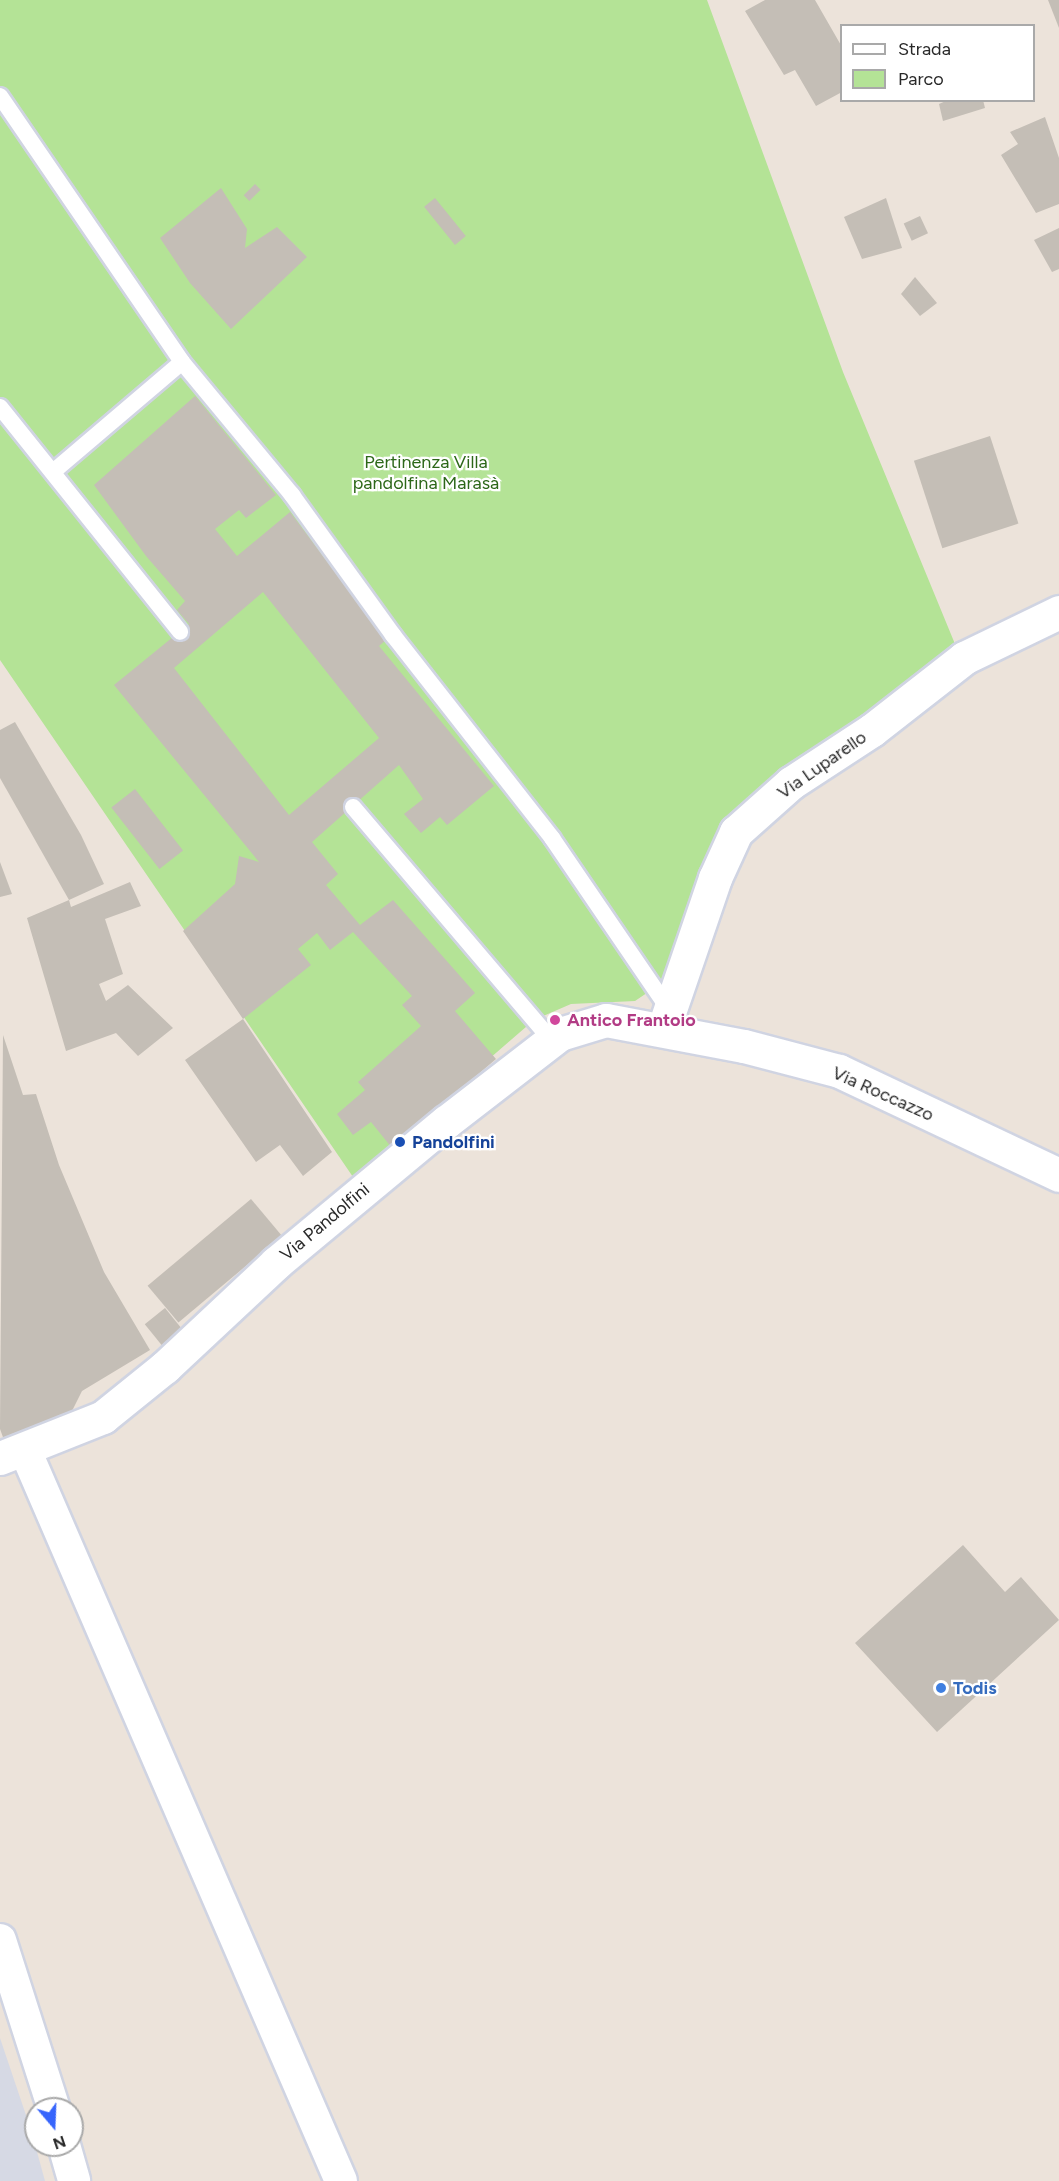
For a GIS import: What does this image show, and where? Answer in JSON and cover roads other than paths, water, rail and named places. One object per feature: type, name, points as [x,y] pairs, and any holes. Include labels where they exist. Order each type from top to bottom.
[{"type":"street","name":"Via Luparello","points":[[667,1021],[716,878],[735,832],[791,783],[872,730],[964,658],[1059,612]]},
{"type":"street","name":"Via Pandolfini","points":[[13,1454],[103,1417],[165,1367],[276,1263],[354,1197],[560,1034],[606,1020],[667,1021]]},
{"type":"street","name":"Via Roccazzo","points":[[667,1021],[839,1071],[1059,1175]]},
{"type":"street","points":[[13,1454],[341,2181]]},
{"type":"street","points":[[0,1940],[50,2097]]},
{"type":"street","points":[[67,2157],[74,2181]]},
{"type":"lane","points":[[0,96],[182,362],[292,495],[393,635],[552,838],[667,1021]]},
{"type":"lane","points":[[54,471],[182,362]]},
{"type":"lane","points":[[0,407],[54,471],[180,632]]},
{"type":"lane","points":[[353,807],[552,1040]]},
{"type":"place","name":"Antico Frantoio","points":[[555,1020]]},
{"type":"place","name":"Pandolfini","points":[[400,1142]]},
{"type":"place","name":"Todis","points":[[941,1688]]},
{"type":"park label","name":"Pertinenza Villa pandolfina Marasà","points":[[426,473]]}]
